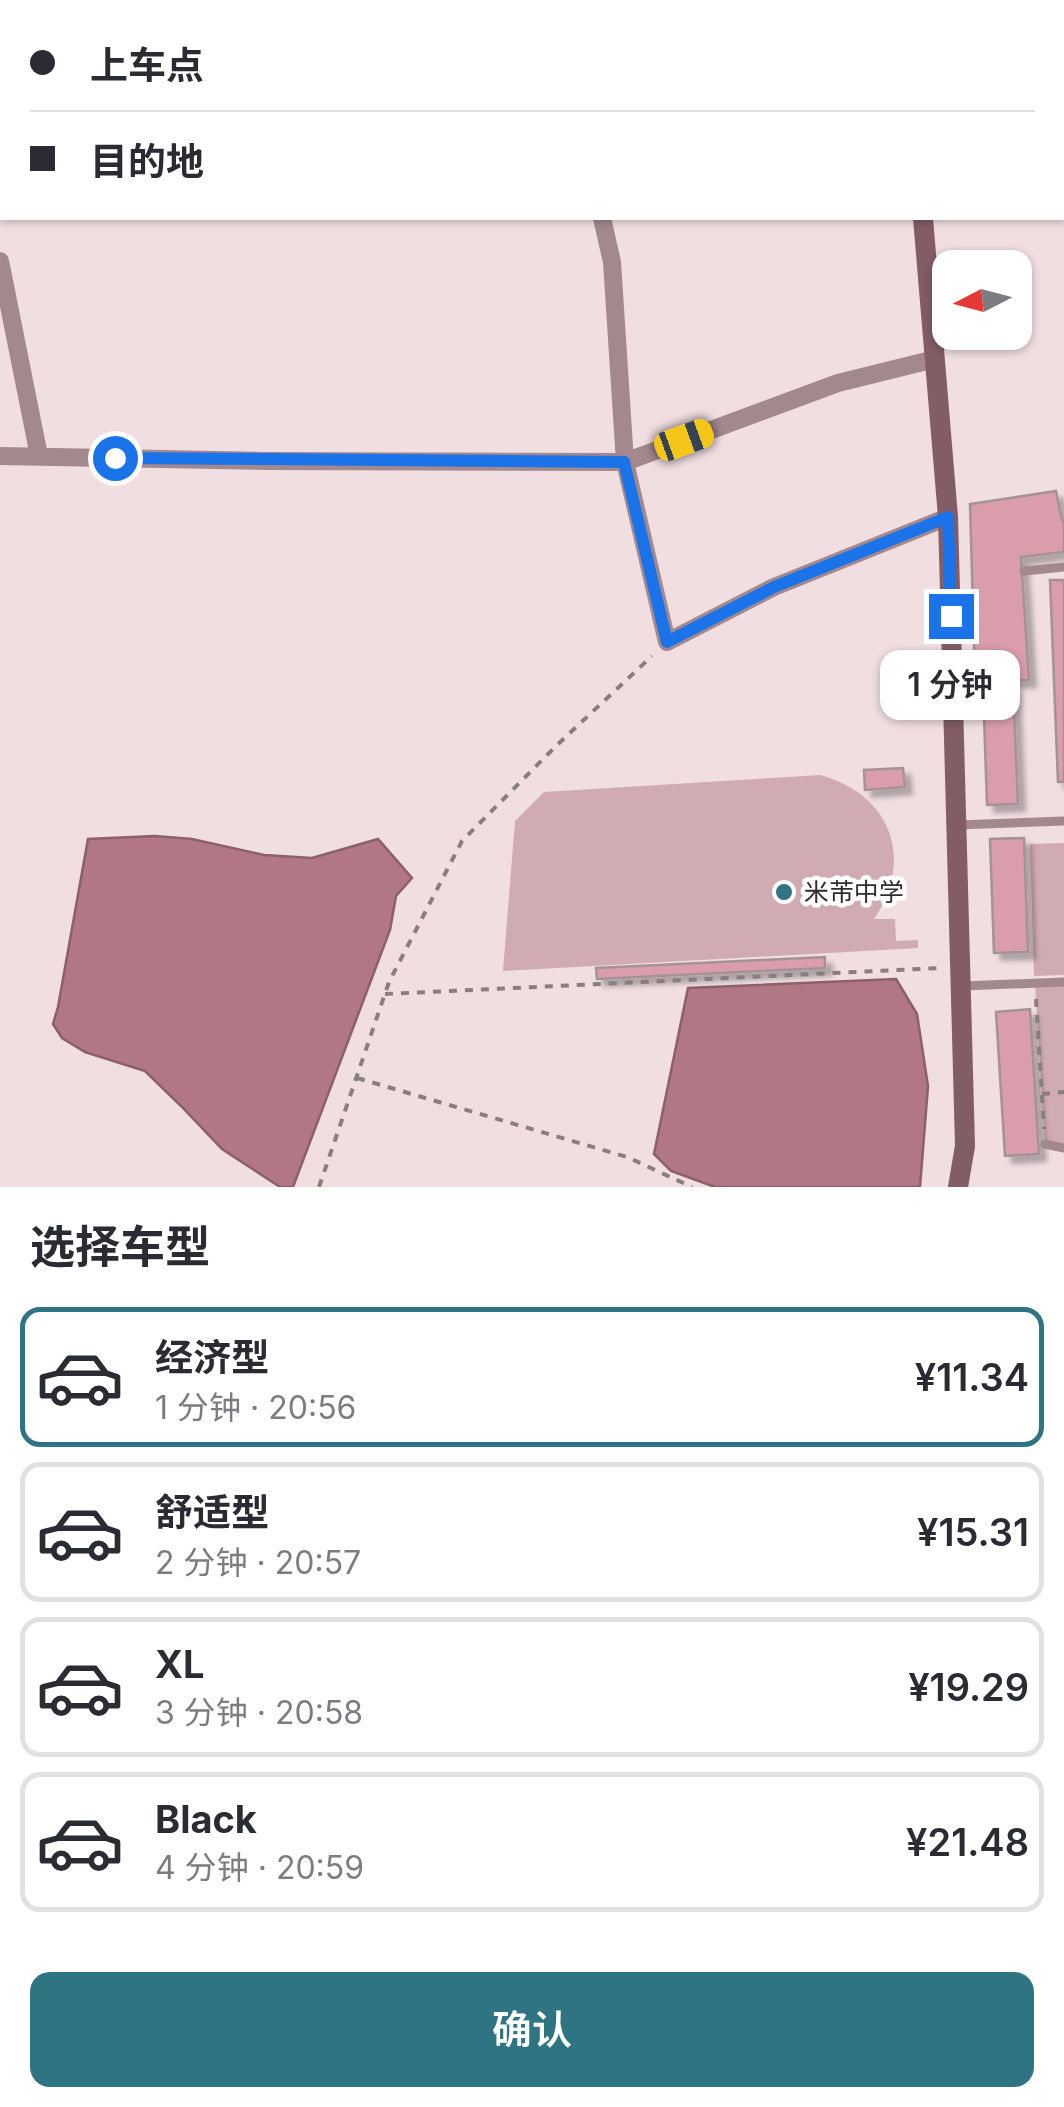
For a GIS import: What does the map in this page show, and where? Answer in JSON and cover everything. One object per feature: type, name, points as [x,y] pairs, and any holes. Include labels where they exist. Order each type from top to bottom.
[{"type":"street","points":[[602,220],[612,262],[624,462],[667,642],[774,587],[948,517]]},
{"type":"street","points":[[923,220],[948,517],[965,1146],[958,1187]]},
{"type":"street","points":[[0,261],[39,456]]},
{"type":"street","points":[[0,456],[624,462],[838,383],[935,359]]},
{"type":"lane","points":[[1024,571],[1064,567]]},
{"type":"lane","points":[[956,825],[1064,821]]},
{"type":"lane","points":[[960,977],[1064,982]]},
{"type":"lane","points":[[1045,1144],[1064,1148]]},
{"type":"path","points":[[319,1187],[389,982],[462,840],[667,642]]},
{"type":"path","points":[[385,994],[960,977]]},
{"type":"path","points":[[1036,983],[1045,1144]]},
{"type":"path","points":[[356,1078],[627,1157],[692,1187]]},
{"type":"path","points":[[1042,1094],[1064,1092]]},
{"type":"shaded area","points":[[820,775],[844,784],[879,813],[894,852],[893,874],[874,919],[895,919],[896,941],[918,940],[918,948],[503,971],[515,821],[544,792]]},
{"type":"shaded area","points":[[88,839],[192,839],[264,855],[312,858],[378,839],[412,878],[396,896],[390,930],[293,1187],[280,1187],[222,1149],[145,1071],[85,1052],[62,1038],[53,1024]]},
{"type":"shaded area","points":[[1064,843],[1064,975],[1034,976],[1030,844]]},
{"type":"shaded area","points":[[896,979],[917,1014],[928,1086],[920,1187],[715,1187],[671,1171],[654,1154],[688,988]]},
{"type":"shaded area","points":[[1064,982],[1064,1148],[1045,1144],[1035,983]]},
{"type":"building","points":[[1056,491],[1064,520],[1064,552],[1021,557],[1029,680],[975,682],[970,504]]},
{"type":"building","points":[[1050,580],[1064,580],[1064,782],[1058,782]]},
{"type":"building","points":[[1013,685],[1018,804],[987,805],[983,686]]},
{"type":"building","points":[[903,768],[905,787],[865,790],[864,770]]},
{"type":"building","points":[[1024,838],[1028,952],[994,953],[990,839]]},
{"type":"building","points":[[825,957],[825,968],[597,979],[596,968]]},
{"type":"building","points":[[1030,1009],[1039,1154],[1005,1156],[996,1012]]},
{"type":"place","name":"米芾中学","points":[[784,892]]},
{"type":"route","points":[[115,458],[624,462],[667,642],[774,587],[948,517],[951,616]]}]
